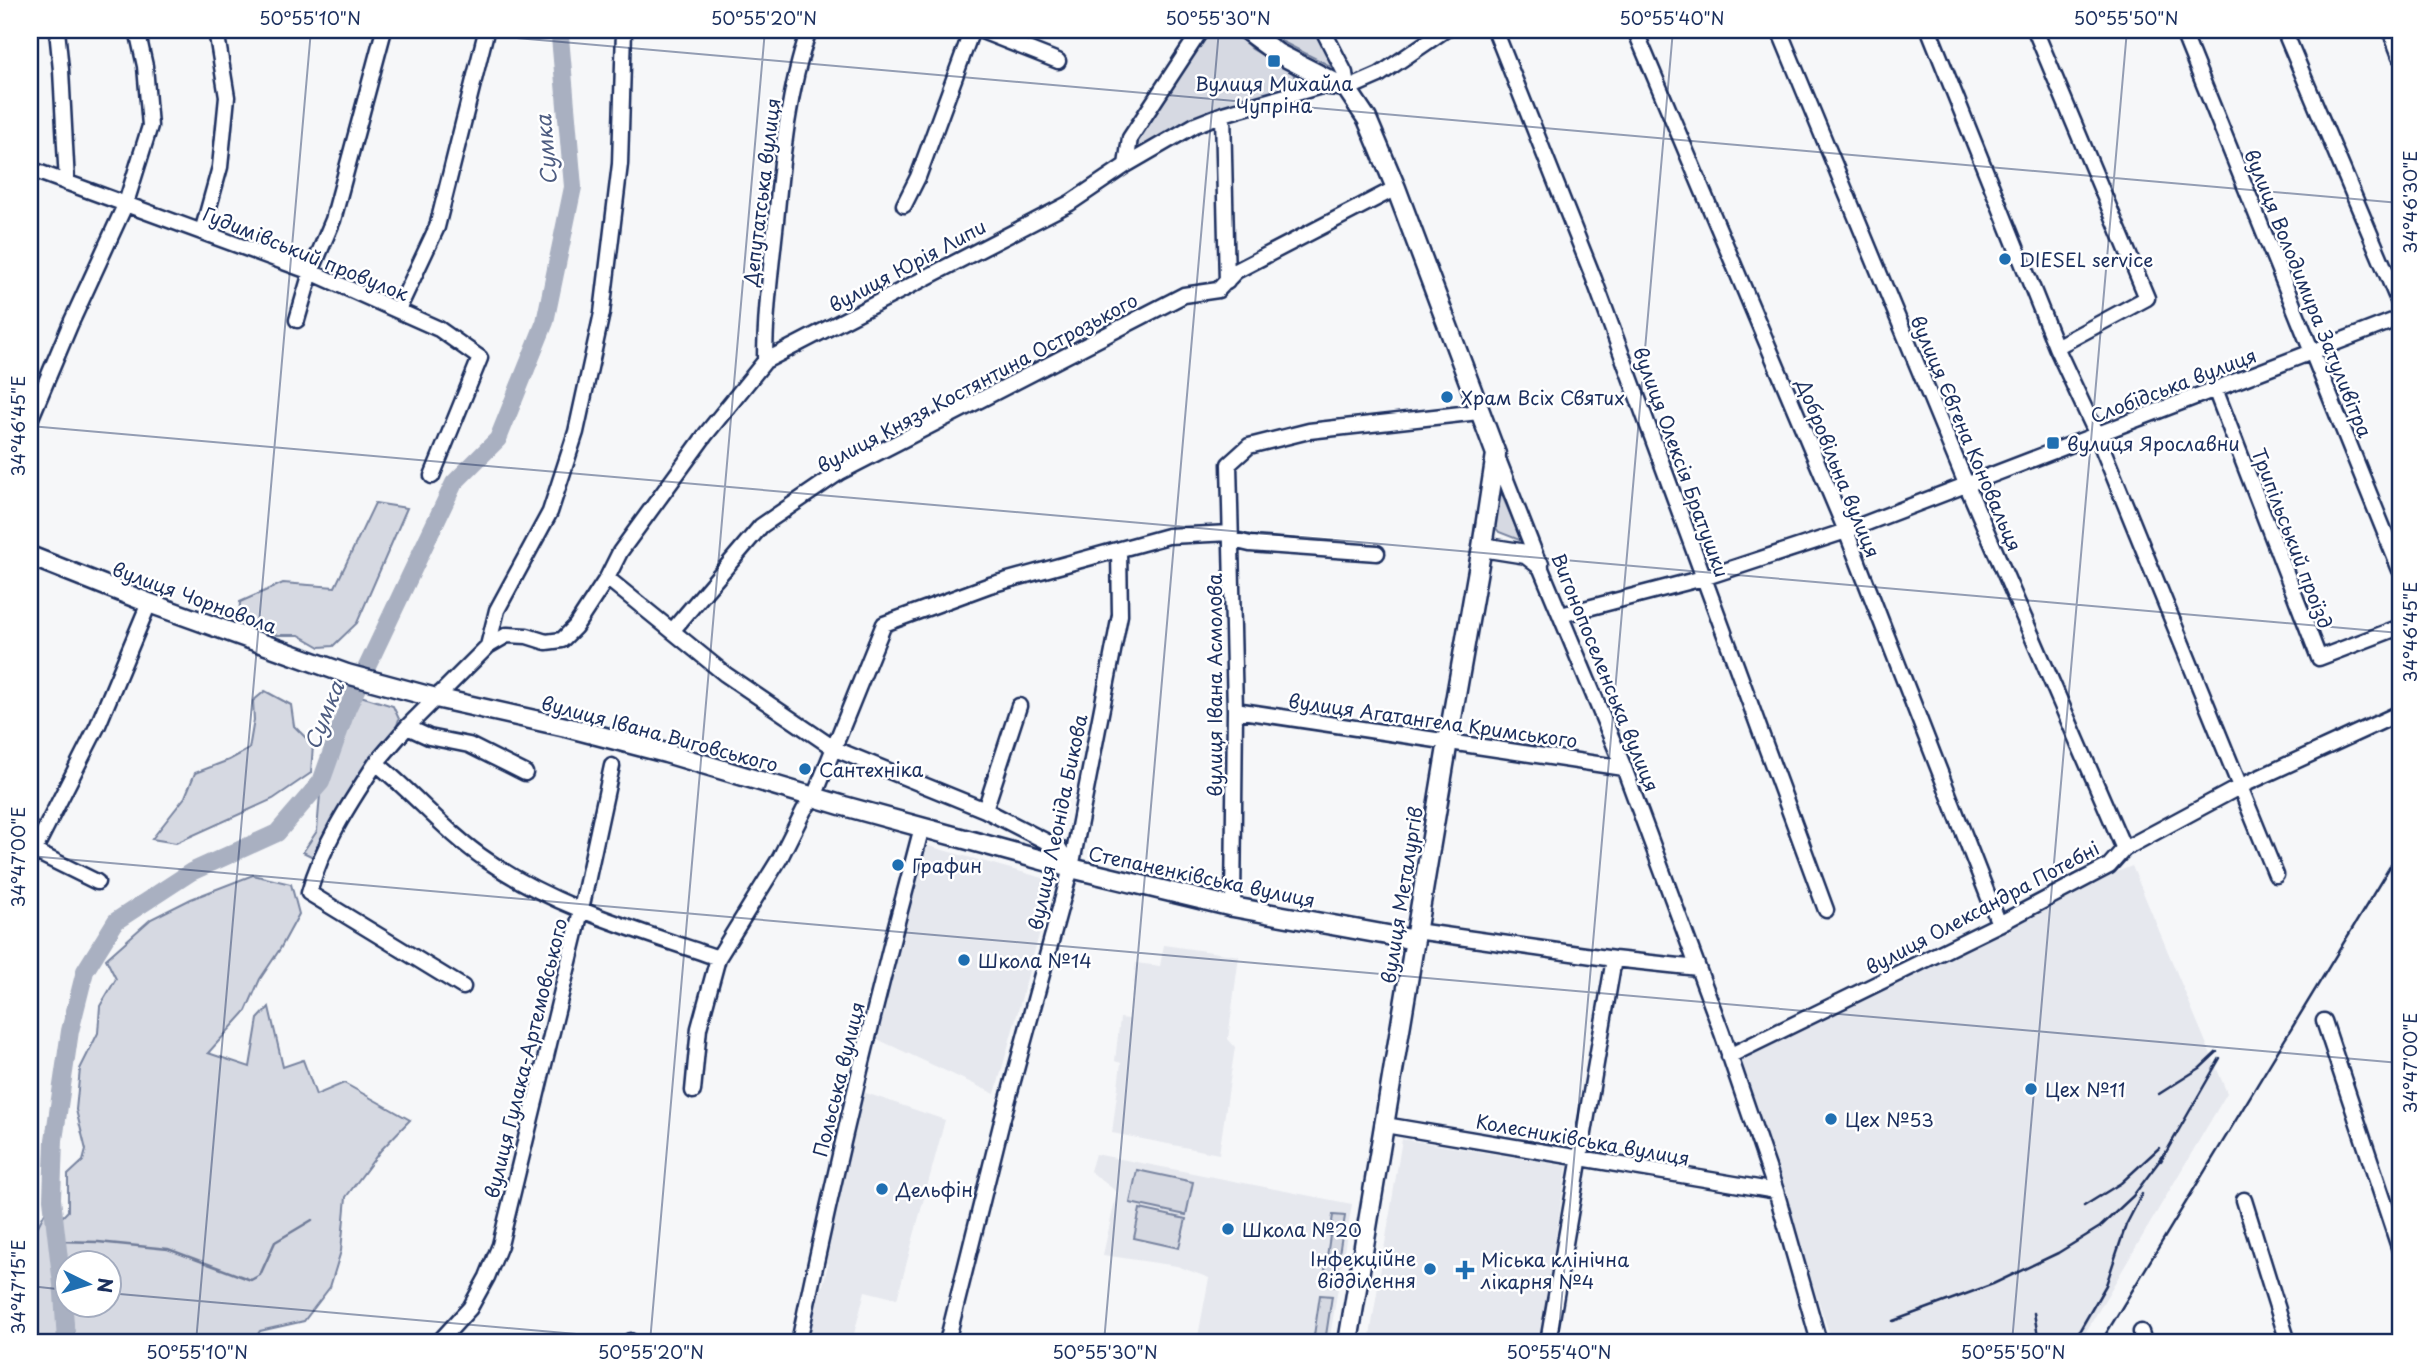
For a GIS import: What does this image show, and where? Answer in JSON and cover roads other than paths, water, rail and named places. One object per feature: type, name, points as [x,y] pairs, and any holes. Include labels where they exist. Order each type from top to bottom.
[{"type":"main road","points":[[1246,30],[1277,53],[1347,89]]},
{"type":"main road","name":"Вигонопоселенська вулиця","points":[[1347,89],[1367,120],[1396,188],[1496,454]]},
{"type":"main road","name":"вулиця Металургів","points":[[1348,1342],[1496,454]]},
{"type":"main road","points":[[1482,547],[1525,554],[1539,564]]},
{"type":"main road","name":"вулиця Чорновола","points":[[30,556],[149,603],[347,674],[398,688]]},
{"type":"main road","name":"вулиця Івана Виговського","points":[[398,688],[666,753],[1071,868]]},
{"type":"main road","name":"Степаненківська вулиця","points":[[1071,868],[1233,907],[1416,936]]},
{"type":"street","points":[[57,30],[67,183]]},
{"type":"street","points":[[30,420],[126,203],[150,126],[145,65],[137,30]]},
{"type":"street","points":[[202,232],[220,167],[227,97],[216,30]]},
{"type":"street","points":[[297,320],[311,272],[333,220],[384,30]]},
{"type":"street","points":[[463,987],[309,892],[322,853],[346,808],[376,763],[407,727],[488,646],[497,610],[550,512],[576,432],[602,313],[620,164],[624,30]]},
{"type":"street","name":"Депутатська вулиця","points":[[765,361],[765,326],[783,150],[796,66],[808,30]]},
{"type":"street","points":[[904,205],[918,177],[972,30]]},
{"type":"street","points":[[979,30],[1058,61]]},
{"type":"street","points":[[1126,165],[1130,138],[1201,30]]},
{"type":"street","name":"Вигонопоселенська вулиця","points":[[1323,30],[1345,73],[1347,89]]},
{"type":"street","name":"вулиця Юрія Липи","points":[[488,646],[507,635],[527,636],[546,642],[562,640],[575,627],[607,578],[620,552],[706,434],[765,361],[1070,203],[1126,165],[1195,125],[1223,114],[1321,86],[1347,89],[1379,75],[1446,30]]},
{"type":"street","name":"вулиця Олексія Братушки","points":[[1495,30],[1594,279],[1826,910]]},
{"type":"street","name":"Добровільна вулиця","points":[[1635,30],[1846,531],[1999,924]]},
{"type":"street","name":"вулиця Євгена Коновальця","points":[[1779,30],[1967,486],[2124,849]]},
{"type":"street","points":[[1929,30],[2056,347],[2097,435],[2276,875]]},
{"type":"street","points":[[2035,30],[2147,298],[2056,347]]},
{"type":"street","name":"вулиця Володимира Затуливітра","points":[[2182,30],[2400,570]]},
{"type":"street","points":[[2284,30],[2400,305]]},
{"type":"street","points":[[2390,30],[2400,56]]},
{"type":"street","points":[[398,310],[437,228],[485,36]]},
{"type":"street","points":[[1223,114],[1227,282]]},
{"type":"street","name":"Гудимівський провулок","points":[[30,169],[311,272],[439,330],[480,358],[432,476]]},
{"type":"street","name":"вулиця Князя Костянтина Острозького","points":[[672,631],[761,526],[840,472],[1184,295],[1219,290],[1236,271],[1396,188]]},
{"type":"street","name":"Слобідська вулиця","points":[[1561,615],[1703,579],[1846,531],[2400,318]]},
{"type":"street","name":"Трипільський проїзд","points":[[2215,389],[2319,658],[2400,627]]},
{"type":"street","name":"вулиця Івана Асмолова","points":[[1233,907],[1235,710],[1229,464],[1249,446],[1309,431],[1479,412]]},
{"type":"street","name":"Вигонопоселенська вулиця","points":[[1496,454],[1625,768],[1698,968],[1776,1191],[1819,1342]]},
{"type":"street","points":[[693,1091],[699,1028],[718,958],[814,797],[884,624],[990,585],[1168,536],[1232,537],[1250,544],[1377,553]]},
{"type":"street","name":"вулиця Леоніда Бикова","points":[[947,1342],[1006,1103],[1071,868],[1120,615],[1119,550]]},
{"type":"street","name":"Степаненківська вулиця","points":[[607,578],[725,674],[835,749],[985,810],[1059,848],[1071,868]]},
{"type":"street","points":[[97,882],[31,853],[98,725],[149,603]]},
{"type":"street","points":[[985,810],[1019,706]]},
{"type":"street","name":"вулиця Агатангела Кримського","points":[[1235,710],[1625,768]]},
{"type":"street","name":"вулиця Олександра Потебні","points":[[1729,1056],[1999,924],[2109,866],[2124,849],[2241,786],[2400,713]]},
{"type":"street","points":[[407,727],[429,737],[469,745],[525,773]]},
{"type":"street","points":[[376,763],[408,788],[447,831],[489,862],[580,910],[718,958]]},
{"type":"street","name":"вулиця Гулака-Артемовського","points":[[439,1342],[470,1308],[500,1245],[612,766]]},
{"type":"street","name":"Польська вулиця","points":[[799,1342],[866,1042],[922,827]]},
{"type":"street","name":"Степаненківська вулиця","points":[[1416,936],[1698,968]]},
{"type":"street","points":[[1548,1342],[1614,959]]},
{"type":"street","points":[[2324,1021],[2400,1250]]},
{"type":"street","name":"Колесниківська вулиця","points":[[1385,1125],[1776,1191]]},
{"type":"street","points":[[2244,1200],[2288,1342]]},
{"type":"waterway","name":"Сумка","points":[[66,1342],[52,1199],[54,1140],[70,1031],[85,971],[116,921],[191,872],[277,833],[321,782],[347,709],[454,483],[498,439],[545,322],[573,187],[560,37],[556,30]]},
{"type":"waterway","points":[[57,1241],[168,1249],[251,1280],[260,1275],[275,1242],[312,1220]]},
{"type":"railway","points":[[2101,1342],[2400,850]]},
{"type":"railway","points":[[2159,1094],[2200,1068],[2217,1052]]},
{"type":"railway","points":[[2161,1161],[2220,1058]]},
{"type":"railway","points":[[2084,1206],[2121,1183],[2159,1148]]},
{"type":"railway","points":[[1893,1321],[1993,1284],[2058,1253],[2100,1227],[2133,1196],[2166,1152]]},
{"type":"railway","points":[[2073,1342],[2106,1285],[2126,1225],[2142,1194]]},
{"type":"railway","points":[[2034,1313],[2039,1342]]},
{"type":"place","name":"Вулиця Михайла Чупріна","points":[[1274,61]]},
{"type":"place","name":"DIESEL service","points":[[2005,259]]},
{"type":"place","name":"Храм Всіх Святих","points":[[1447,397]]},
{"type":"place","name":"вулиця Ярославни","points":[[2053,443]]},
{"type":"place","name":"Сантехніка","points":[[805,769]]},
{"type":"place","name":"Графин","points":[[898,865]]},
{"type":"place","name":"Школа №14","points":[[964,960]]},
{"type":"place","name":"Цех №11","points":[[2031,1089]]},
{"type":"place","name":"Цех №53","points":[[1831,1119]]},
{"type":"place","name":"Дельфін","points":[[882,1189]]},
{"type":"place","name":"Школа №20","points":[[1228,1229]]},
{"type":"place","name":"Інфекційне відділення","points":[[1430,1269]]},
{"type":"place","name":"Міська клінічна лікарня №4","points":[[1465,1270]]}]
